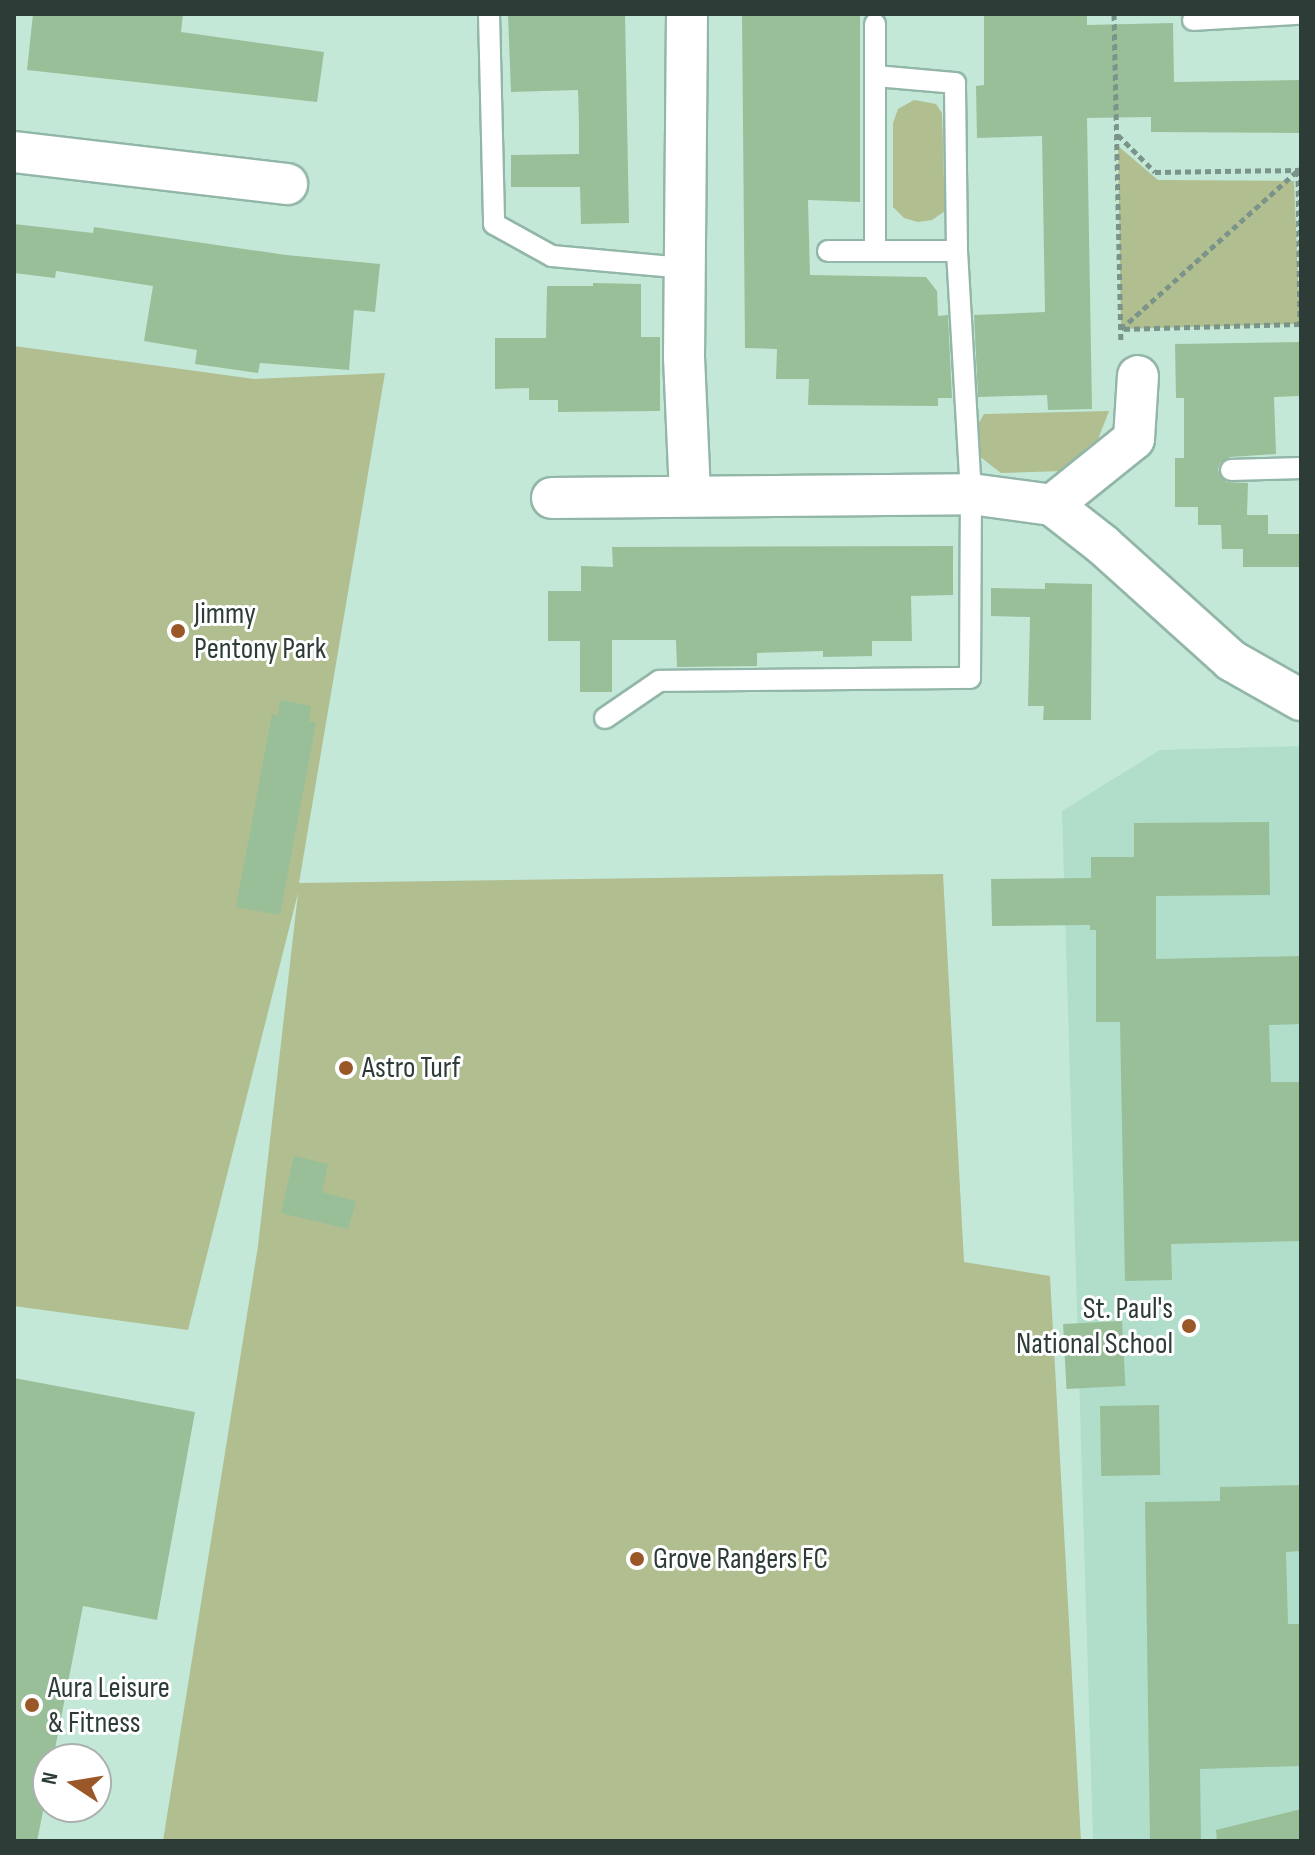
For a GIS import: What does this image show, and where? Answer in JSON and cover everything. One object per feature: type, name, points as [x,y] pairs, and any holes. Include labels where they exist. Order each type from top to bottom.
[{"type":"street","points":[[687,14],[684,357],[690,495]]},
{"type":"street","points":[[14,152],[287,184]]},
{"type":"street","points":[[1052,505],[1134,439],[1130,364]]},
{"type":"street","points":[[552,498],[971,494],[1052,505],[1103,545],[1232,661],[1301,700]]},
{"type":"lane","points":[[489,14],[494,224],[552,256],[685,268]]},
{"type":"lane","points":[[1193,20],[1298,14]]},
{"type":"lane","points":[[875,24],[875,250]]},
{"type":"lane","points":[[605,718],[659,681],[970,678],[971,494],[957,251],[955,83],[877,76]]},
{"type":"lane","points":[[828,251],[957,251]]},
{"type":"lane","points":[[1231,470],[1301,468]]},
{"type":"path","points":[[1114,14],[1121,329],[1130,364]]},
{"type":"path","points":[[1118,135],[1155,172],[1299,170]]},
{"type":"path","points":[[1121,329],[1300,324],[1299,170]]},
{"type":"path","points":[[1121,329],[1299,170]]},
{"type":"shaded area","points":[[914,100],[936,104],[942,113],[945,211],[932,220],[918,222],[904,218],[893,207],[893,123],[898,109]]},
{"type":"shaded area","points":[[1118,146],[1158,180],[1294,181],[1300,324],[1121,329]]},
{"type":"shaded area","name":"Grove Rangers FC","points":[[14,346],[254,379],[385,373],[299,883],[943,874],[964,1262],[1050,1276],[1081,1841],[163,1841],[258,1246],[298,893],[188,1330],[14,1306]]},
{"type":"shaded area","points":[[1109,411],[1095,447],[1063,471],[1001,473],[979,456],[974,431],[984,414]]},
{"type":"shaded area","name":"St. Paul's National School","points":[[1301,746],[1301,1841],[1093,1841],[1062,811],[1160,750]]},
{"type":"building","points":[[33,14],[183,14],[181,32],[324,52],[317,102],[27,70]]},
{"type":"building","points":[[508,14],[625,14],[629,223],[581,224],[580,187],[511,187],[511,155],[579,154],[579,124],[578,90],[511,92]]},
{"type":"building","points":[[742,14],[860,14],[860,202],[808,200],[810,275],[926,277],[937,291],[938,316],[948,315],[952,398],[938,398],[938,406],[808,405],[809,379],[776,379],[777,349],[745,348]]},
{"type":"building","points":[[984,14],[1087,14],[1087,25],[1173,23],[1174,82],[1301,80],[1301,133],[1151,132],[1151,117],[1087,118],[1092,409],[1048,410],[1047,395],[978,397],[974,315],[1045,312],[1042,136],[977,138],[976,86],[984,85]]},
{"type":"building","points":[[14,224],[93,233],[94,227],[286,255],[380,264],[375,312],[354,310],[349,370],[260,363],[258,373],[195,364],[197,350],[144,341],[153,286],[56,271],[55,278],[14,273]]},
{"type":"building","points":[[593,283],[641,284],[641,337],[660,337],[660,411],[558,412],[558,400],[529,400],[529,388],[495,389],[495,338],[546,338],[547,286],[593,286]]},
{"type":"building","points":[[1301,342],[1301,396],[1274,397],[1276,454],[1230,457],[1220,463],[1218,470],[1226,482],[1248,483],[1247,515],[1268,515],[1268,534],[1301,534],[1301,567],[1243,567],[1243,549],[1222,549],[1221,525],[1198,525],[1198,507],[1175,507],[1175,458],[1184,458],[1184,398],[1176,398],[1175,344]]},
{"type":"building","points":[[953,546],[953,595],[911,596],[912,641],[872,641],[872,656],[823,657],[823,651],[757,653],[757,666],[677,667],[676,640],[612,640],[612,692],[580,692],[580,641],[548,641],[548,591],[581,591],[581,566],[613,567],[612,547]]},
{"type":"building","points":[[1045,583],[1092,584],[1091,720],[1043,720],[1044,706],[1028,706],[1030,617],[991,616],[991,588],[1045,589]]},
{"type":"building","points":[[280,700],[311,706],[309,721],[316,723],[280,915],[236,907],[272,714],[278,716]]},
{"type":"building","points":[[1269,822],[1270,895],[1156,896],[1156,959],[1301,956],[1301,1024],[1269,1025],[1271,1082],[1301,1082],[1301,1241],[1171,1244],[1172,1280],[1125,1281],[1120,1022],[1096,1022],[1096,930],[1090,930],[1090,925],[992,926],[991,879],[1091,878],[1091,857],[1134,857],[1134,823]]},
{"type":"building","points":[[294,1156],[328,1164],[322,1192],[356,1201],[348,1229],[281,1213]]},
{"type":"building","points":[[1122,1321],[1125,1386],[1066,1389],[1063,1324]]},
{"type":"building","points":[[14,1378],[195,1412],[157,1620],[83,1606],[56,1743],[32,1743],[32,1823],[41,1823],[37,1841],[14,1841]]},
{"type":"building","points":[[1159,1405],[1160,1475],[1101,1476],[1100,1406]]},
{"type":"building","points":[[1301,1485],[1301,1551],[1286,1552],[1288,1624],[1301,1624],[1301,1766],[1200,1769],[1201,1841],[1150,1841],[1145,1502],[1220,1501],[1220,1487]]},
{"type":"building","points":[[1301,1809],[1301,1841],[1217,1841],[1216,1830]]},
{"type":"place","name":"Jimmy Pentony Park","points":[[178,631]]},
{"type":"place","name":"Astro Turf","points":[[346,1068]]},
{"type":"place","name":"St. Paul's National School","points":[[1189,1326]]},
{"type":"place","name":"Grove Rangers FC","points":[[637,1559]]},
{"type":"place","name":"Aura Leisure & Fitness","points":[[32,1705]]}]
